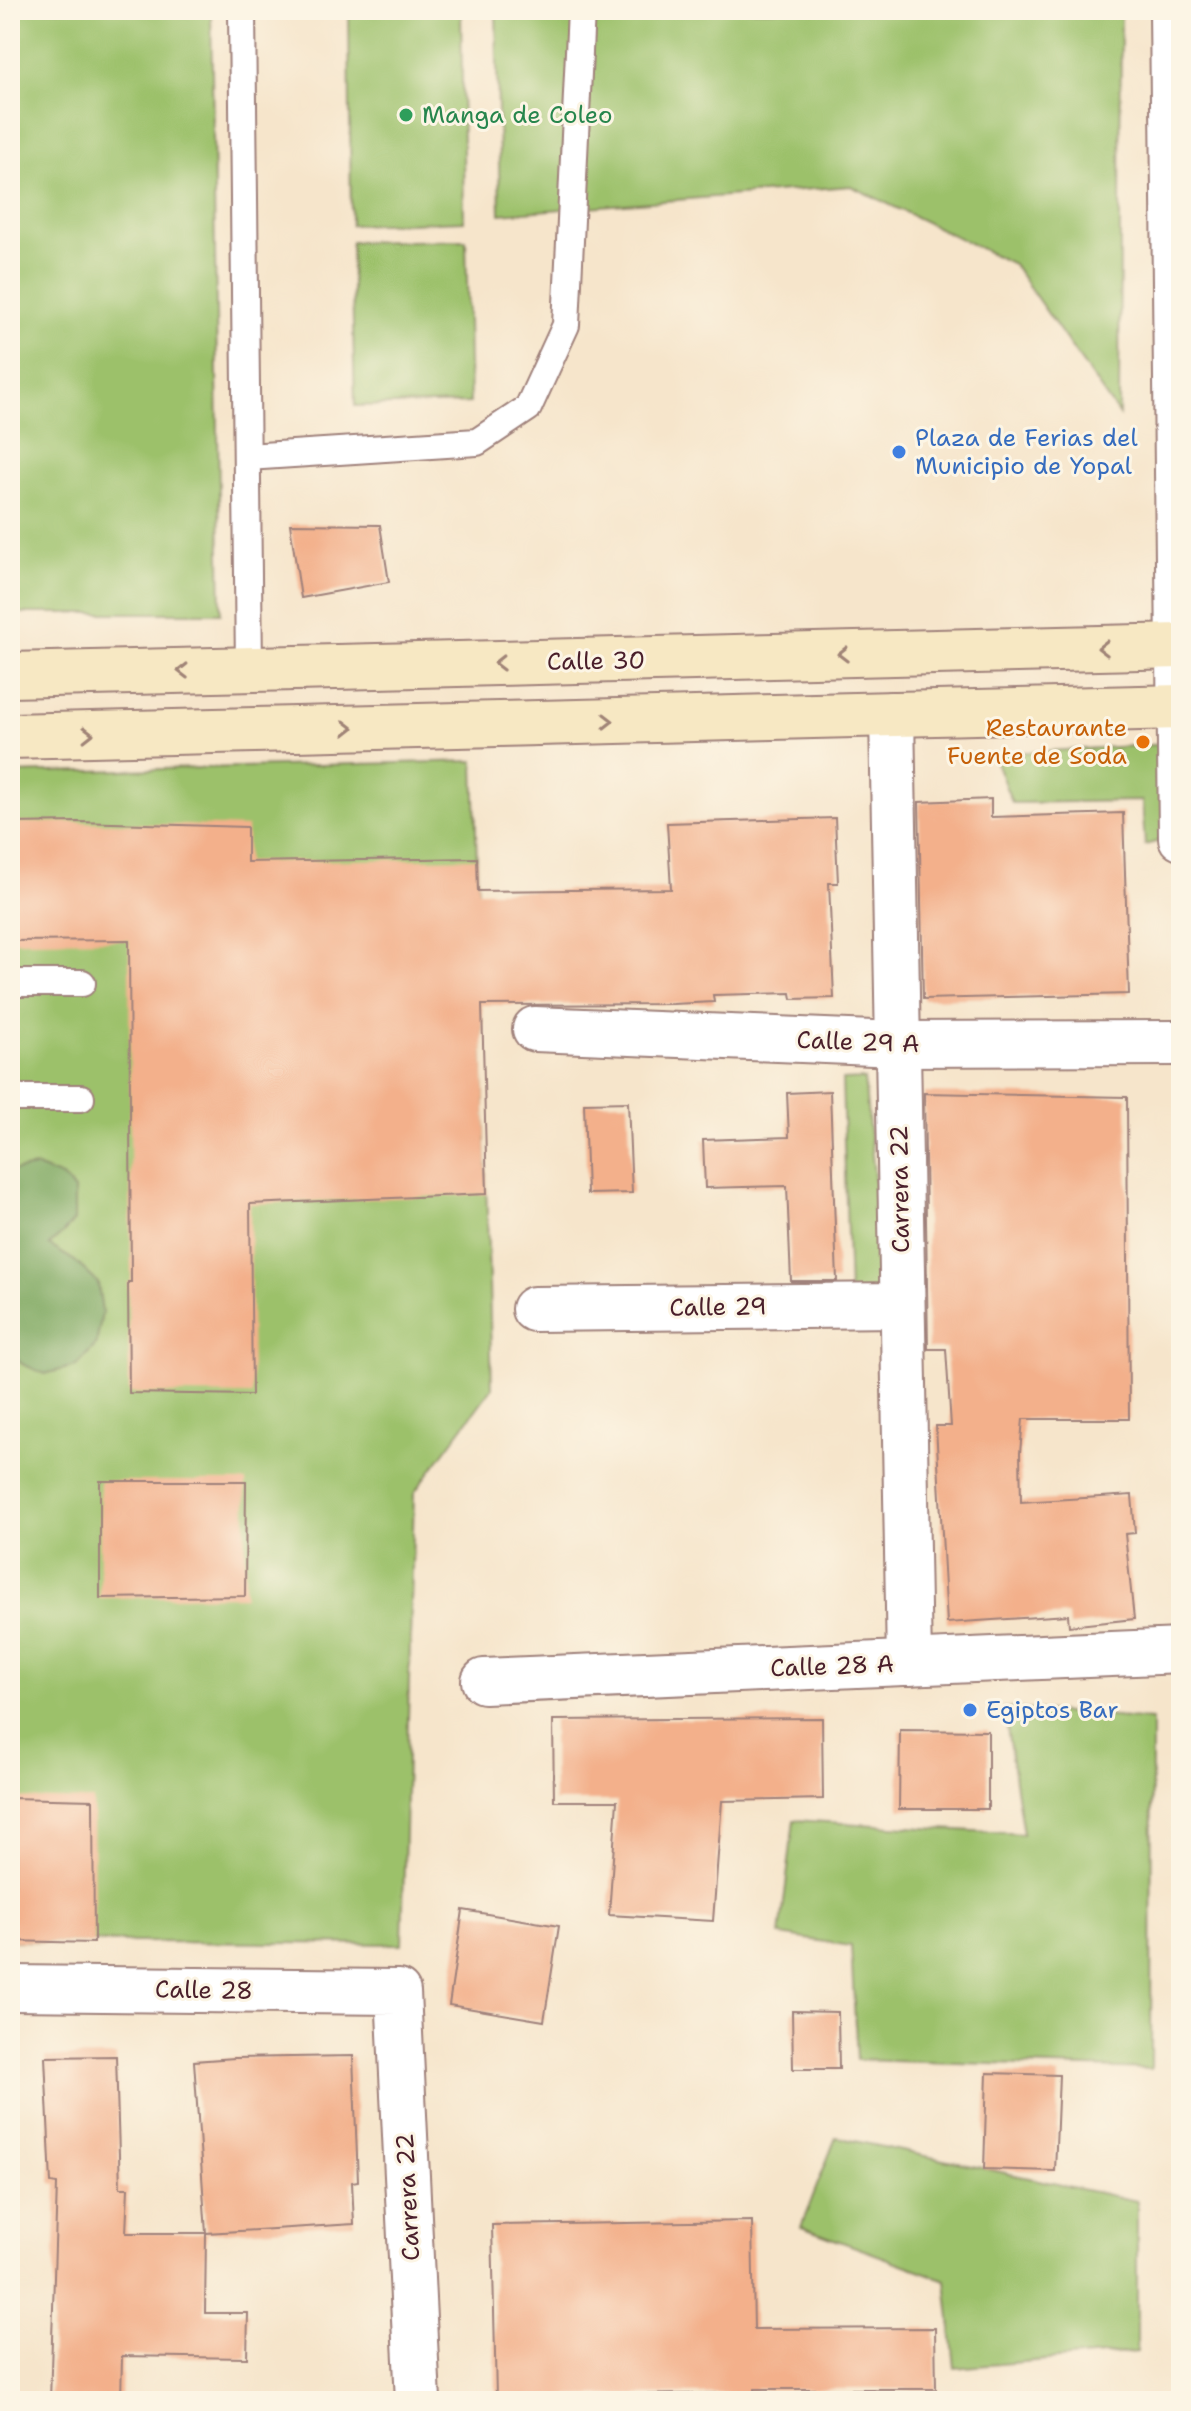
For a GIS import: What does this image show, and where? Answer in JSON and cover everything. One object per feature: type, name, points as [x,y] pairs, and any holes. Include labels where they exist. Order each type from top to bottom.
[{"type":"main road","name":"Calle 30","points":[[10,675],[1179,646]]},
{"type":"main road","points":[[10,736],[1180,708]]},
{"type":"street","points":[[1175,25],[1181,838]]},
{"type":"street","name":"Carrera 22","points":[[892,714],[909,1663]]},
{"type":"street","name":"Calle 29 A","points":[[535,1029],[897,1044],[1181,1043]]},
{"type":"street","name":"Calle 29","points":[[534,1309],[902,1305]]},
{"type":"street","name":"Calle 28 A","points":[[484,1681],[1181,1651]]},
{"type":"street","name":"Calle 28","points":[[10,1988],[398,1992]]},
{"type":"street","name":"Carrera 22","points":[[398,1992],[418,2401]]},
{"type":"lane","points":[[242,10],[249,670]]},
{"type":"lane","points":[[247,457],[477,442],[528,408],[566,325],[581,10]]},
{"type":"lane","points":[[10,983],[82,983]]},
{"type":"lane","points":[[10,1098],[81,1098]]},
{"type":"green space","points":[[10,10],[211,10],[221,613],[10,613]]},
{"type":"green space","name":"Manga de Coleo","points":[[349,10],[461,10],[464,221],[351,225]]},
{"type":"green space","points":[[496,10],[1121,10],[1119,415],[1013,264],[851,186],[500,214]]},
{"type":"green space","points":[[466,240],[470,403],[355,406],[351,242]]},
{"type":"green space","points":[[1168,744],[1171,838],[1145,845],[1142,801],[1012,803],[993,754]]},
{"type":"green space","points":[[474,761],[492,1388],[414,1493],[402,1944],[10,1941],[10,773]]},
{"type":"green space","points":[[864,1079],[887,1297],[849,1295],[842,1080]]},
{"type":"green space","points":[[36,1167],[62,1177],[74,1190],[74,1221],[49,1245],[75,1261],[98,1283],[102,1313],[96,1345],[76,1366],[45,1374],[22,1364],[10,1351],[10,1171]]},
{"type":"green space","points":[[1004,1708],[1152,1720],[1151,2069],[857,2060],[851,1946],[780,1935],[794,1820],[1023,1834]]},
{"type":"green space","points":[[836,2137],[1137,2201],[1137,2352],[955,2368],[946,2280],[801,2227]]},
{"type":"building","points":[[290,524],[380,525],[389,582],[301,598]]},
{"type":"building","points":[[991,799],[991,817],[1123,813],[1129,994],[923,999],[919,802]]},
{"type":"building","points":[[835,818],[838,883],[829,883],[834,998],[792,999],[791,993],[713,995],[714,1002],[672,1004],[482,1005],[487,1194],[250,1204],[252,1395],[129,1393],[129,940],[10,941],[10,823],[247,827],[247,862],[477,858],[478,891],[671,889],[667,823]]},
{"type":"building","points":[[830,1091],[837,1281],[791,1281],[787,1186],[705,1188],[703,1140],[789,1137],[787,1093]]},
{"type":"building","points":[[924,1093],[1127,1097],[1129,1419],[1023,1419],[1020,1453],[1021,1502],[1132,1495],[1135,1533],[1125,1534],[1134,1619],[1069,1626],[1068,1615],[947,1623],[936,1426],[951,1426],[946,1349],[928,1349]]},
{"type":"building","points":[[628,1102],[632,1193],[587,1194],[584,1103]]},
{"type":"building","points":[[100,1481],[246,1481],[245,1596],[100,1598]]},
{"type":"building","points":[[822,1718],[823,1799],[722,1801],[713,1921],[609,1915],[617,1801],[554,1801],[553,1720]]},
{"type":"building","points":[[900,1730],[988,1731],[988,1809],[899,1809]]},
{"type":"building","points":[[10,1798],[93,1800],[94,1943],[10,1941]]},
{"type":"building","points":[[463,1910],[559,1926],[544,2021],[449,2005]]},
{"type":"building","points":[[792,2011],[838,2012],[839,2069],[793,2069]]},
{"type":"building","points":[[116,2056],[120,2188],[128,2188],[126,2233],[206,2233],[205,2313],[248,2313],[247,2358],[122,2356],[121,2401],[50,2401],[57,2184],[51,2183],[45,2057]]},
{"type":"building","points":[[353,2056],[358,2181],[352,2182],[354,2224],[206,2233],[194,2061]]},
{"type":"building","points":[[987,2073],[1059,2075],[1055,2171],[984,2169]]},
{"type":"building","points":[[752,2221],[754,2329],[935,2328],[936,2389],[755,2389],[755,2393],[496,2397],[492,2225]]},
{"type":"place","name":"Manga de Coleo","points":[[406,115]]},
{"type":"place","name":"Plaza de Ferias del Municipio de Yopal","points":[[899,452]]},
{"type":"place","name":"Restaurante Fuente de Soda","points":[[1143,742]]},
{"type":"place","name":"Egiptos Bar","points":[[970,1710]]}]
